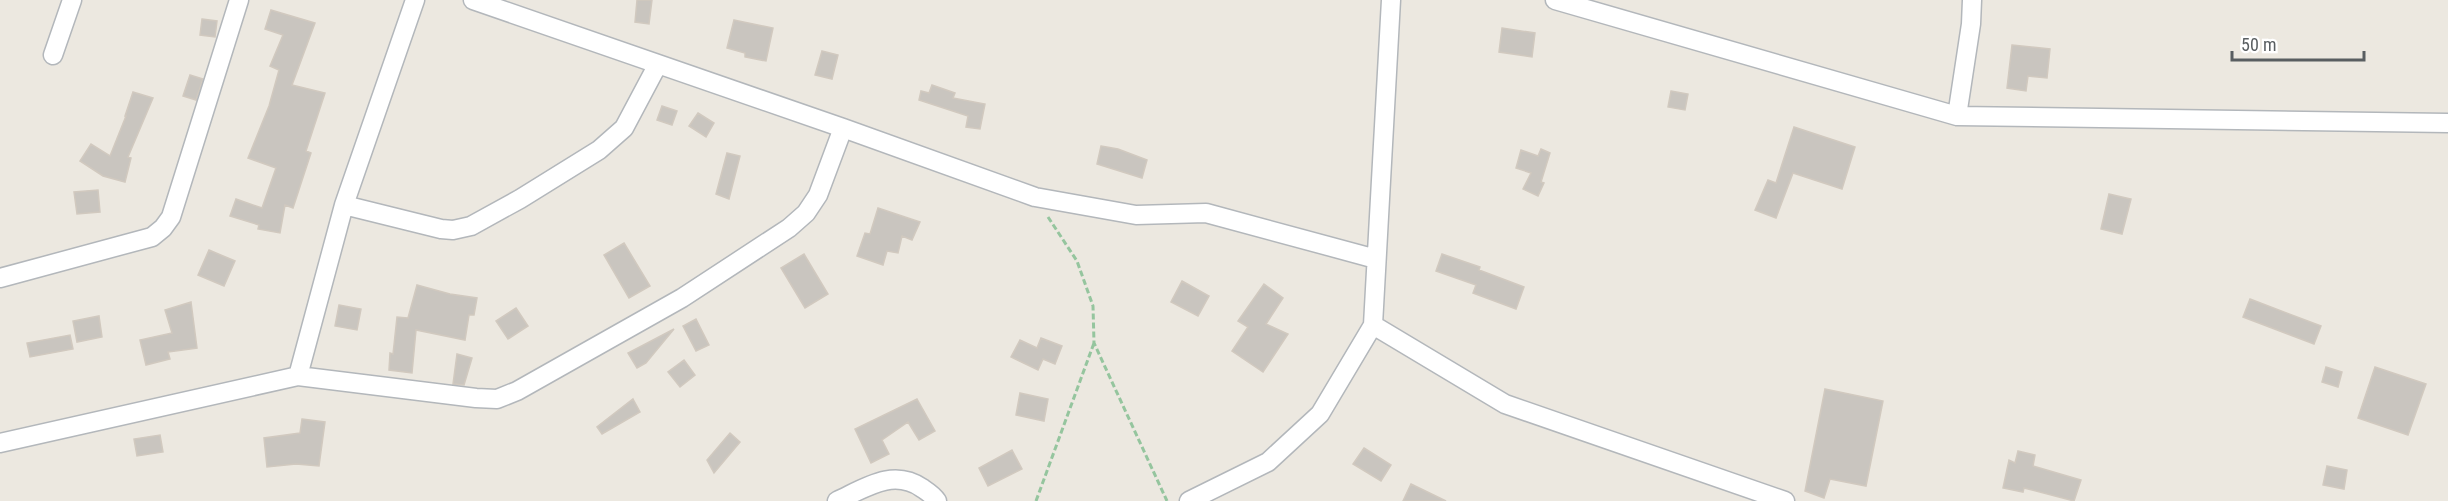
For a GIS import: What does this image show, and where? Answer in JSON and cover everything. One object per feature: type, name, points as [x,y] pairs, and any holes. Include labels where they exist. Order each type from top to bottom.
[{"type":"street","points":[[53,54],[72,0]]},
{"type":"street","points":[[0,278],[152,237],[163,228],[171,217],[239,0]]},
{"type":"street","points":[[298,376],[344,205],[415,0]]},
{"type":"street","points":[[472,0],[1035,197],[1136,215],[1206,213],[1376,259]]},
{"type":"street","points":[[1189,501],[1268,462],[1320,414],[1373,325],[1391,0]]},
{"type":"street","points":[[1555,0],[1957,116],[2448,123]]},
{"type":"street","points":[[1957,116],[1971,24],[1972,0]]},
{"type":"street","points":[[344,205],[441,229],[453,230],[471,226],[520,199],[599,150],[615,137],[624,128],[658,64]]},
{"type":"street","points":[[0,443],[298,376],[497,399],[517,391],[682,298],[789,228],[806,213],[818,195],[843,128]]},
{"type":"street","points":[[1373,325],[1505,404],[1785,501]]},
{"type":"street","points":[[837,501],[886,479],[913,481],[937,501]]},
{"type":"path","points":[[1035,197],[1077,261],[1092,306],[1094,343],[1167,501]]},
{"type":"path","points":[[1036,501],[1094,343]]},
{"type":"building","points":[[637,0],[652,0],[649,24],[635,22]]},
{"type":"building","points":[[271,10],[315,23],[292,85],[325,93],[306,151],[311,153],[293,208],[285,205],[280,233],[258,229],[259,225],[230,216],[236,199],[262,208],[276,168],[248,158],[269,106],[279,70],[270,66],[283,35],[265,29]]},
{"type":"building","points":[[202,19],[217,21],[215,37],[200,35]]},
{"type":"building","points":[[734,20],[773,28],[766,61],[745,57],[745,53],[727,48]]},
{"type":"building","points":[[1502,28],[1535,33],[1532,57],[1499,52]]},
{"type":"building","points":[[2012,45],[2050,49],[2047,78],[2028,76],[2026,91],[2007,88]]},
{"type":"building","points":[[822,51],[838,55],[832,79],[815,75]]},
{"type":"building","points":[[190,75],[203,79],[196,100],[183,96]]},
{"type":"building","points":[[932,85],[955,93],[953,98],[985,104],[980,129],[966,127],[968,116],[919,100],[921,91],[929,93]]},
{"type":"building","points":[[1671,91],[1688,94],[1685,110],[1668,107]]},
{"type":"building","points":[[133,92],[153,98],[128,157],[131,158],[125,182],[103,176],[80,161],[91,144],[110,156]]},
{"type":"building","points":[[662,106],[677,111],[672,125],[657,120]]},
{"type":"building","points":[[698,113],[714,123],[706,137],[689,126]]},
{"type":"building","points":[[1794,127],[1855,147],[1842,189],[1793,173],[1776,218],[1755,210],[1768,180],[1776,183]]},
{"type":"building","points":[[1101,146],[1118,149],[1147,160],[1142,178],[1097,164]]},
{"type":"building","points":[[1541,149],[1550,153],[1541,182],[1544,183],[1538,196],[1523,189],[1531,173],[1516,168],[1521,150],[1538,156]]},
{"type":"building","points":[[727,153],[740,156],[729,199],[716,194]]},
{"type":"building","points":[[98,190],[100,212],[77,214],[74,192]]},
{"type":"building","points":[[2109,194],[2131,199],[2122,234],[2101,229]]},
{"type":"building","points":[[878,208],[920,222],[912,240],[902,236],[898,253],[887,251],[883,265],[857,256],[865,233],[870,234]]},
{"type":"building","points":[[624,243],[650,286],[629,298],[604,255]]},
{"type":"building","points":[[209,250],[235,261],[224,286],[198,275]]},
{"type":"building","points":[[804,254],[828,294],[805,308],[781,268]]},
{"type":"building","points":[[1442,254],[1480,267],[1479,270],[1524,287],[1516,309],[1473,293],[1476,285],[1436,271]]},
{"type":"building","points":[[1182,281],[1209,296],[1198,316],[1171,302]]},
{"type":"building","points":[[1264,284],[1283,298],[1266,324],[1288,334],[1263,372],[1232,351],[1248,327],[1238,321]]},
{"type":"building","points":[[417,285],[450,294],[477,298],[474,315],[469,315],[465,340],[416,330],[412,373],[389,370],[397,317],[408,318]]},
{"type":"building","points":[[2250,299],[2321,326],[2314,344],[2243,317]]},
{"type":"building","points":[[191,302],[197,348],[168,352],[170,359],[146,365],[140,340],[172,333],[165,310]]},
{"type":"building","points":[[339,305],[361,309],[357,330],[335,326]]},
{"type":"building","points":[[516,308],[528,326],[508,339],[496,321]]},
{"type":"building","points":[[99,316],[102,337],[77,342],[73,321]]},
{"type":"building","points":[[696,319],[709,345],[696,351],[683,326]]},
{"type":"building","points":[[674,329],[646,363],[637,368],[628,353]]},
{"type":"building","points":[[70,335],[73,349],[30,357],[27,343]]},
{"type":"building","points":[[1041,338],[1062,346],[1055,364],[1043,359],[1038,370],[1011,357],[1020,340],[1037,348]]},
{"type":"building","points":[[457,354],[472,358],[464,385],[453,384]]},
{"type":"building","points":[[684,360],[695,375],[680,387],[668,372]]},
{"type":"building","points":[[2326,367],[2342,372],[2338,387],[2322,382]]},
{"type":"building","points":[[2375,367],[2426,384],[2408,435],[2358,418]]},
{"type":"building","points":[[1825,389],[1883,401],[1866,486],[1830,479],[1824,498],[1805,491]]},
{"type":"building","points":[[1020,393],[1048,399],[1044,421],[1016,415]]},
{"type":"building","points":[[633,399],[640,412],[602,434],[597,427]]},
{"type":"building","points":[[917,399],[935,431],[919,440],[908,422],[882,440],[889,454],[871,463],[855,429]]},
{"type":"building","points":[[302,419],[325,422],[319,466],[296,464],[267,467],[264,438],[300,433]]},
{"type":"building","points":[[730,433],[740,442],[714,473],[707,460]]},
{"type":"building","points":[[160,435],[163,452],[137,456],[134,439]]},
{"type":"building","points":[[1364,448],[1391,465],[1381,481],[1353,464]]},
{"type":"building","points":[[1012,450],[1022,469],[988,486],[979,468]]},
{"type":"building","points":[[2018,451],[2035,455],[2033,466],[2081,480],[2074,501],[2024,488],[2023,492],[2003,488],[2009,460],[2015,463]]},
{"type":"building","points":[[2327,466],[2347,470],[2344,489],[2323,485]]},
{"type":"building","points":[[1411,484],[1446,501],[1403,501]]}]
